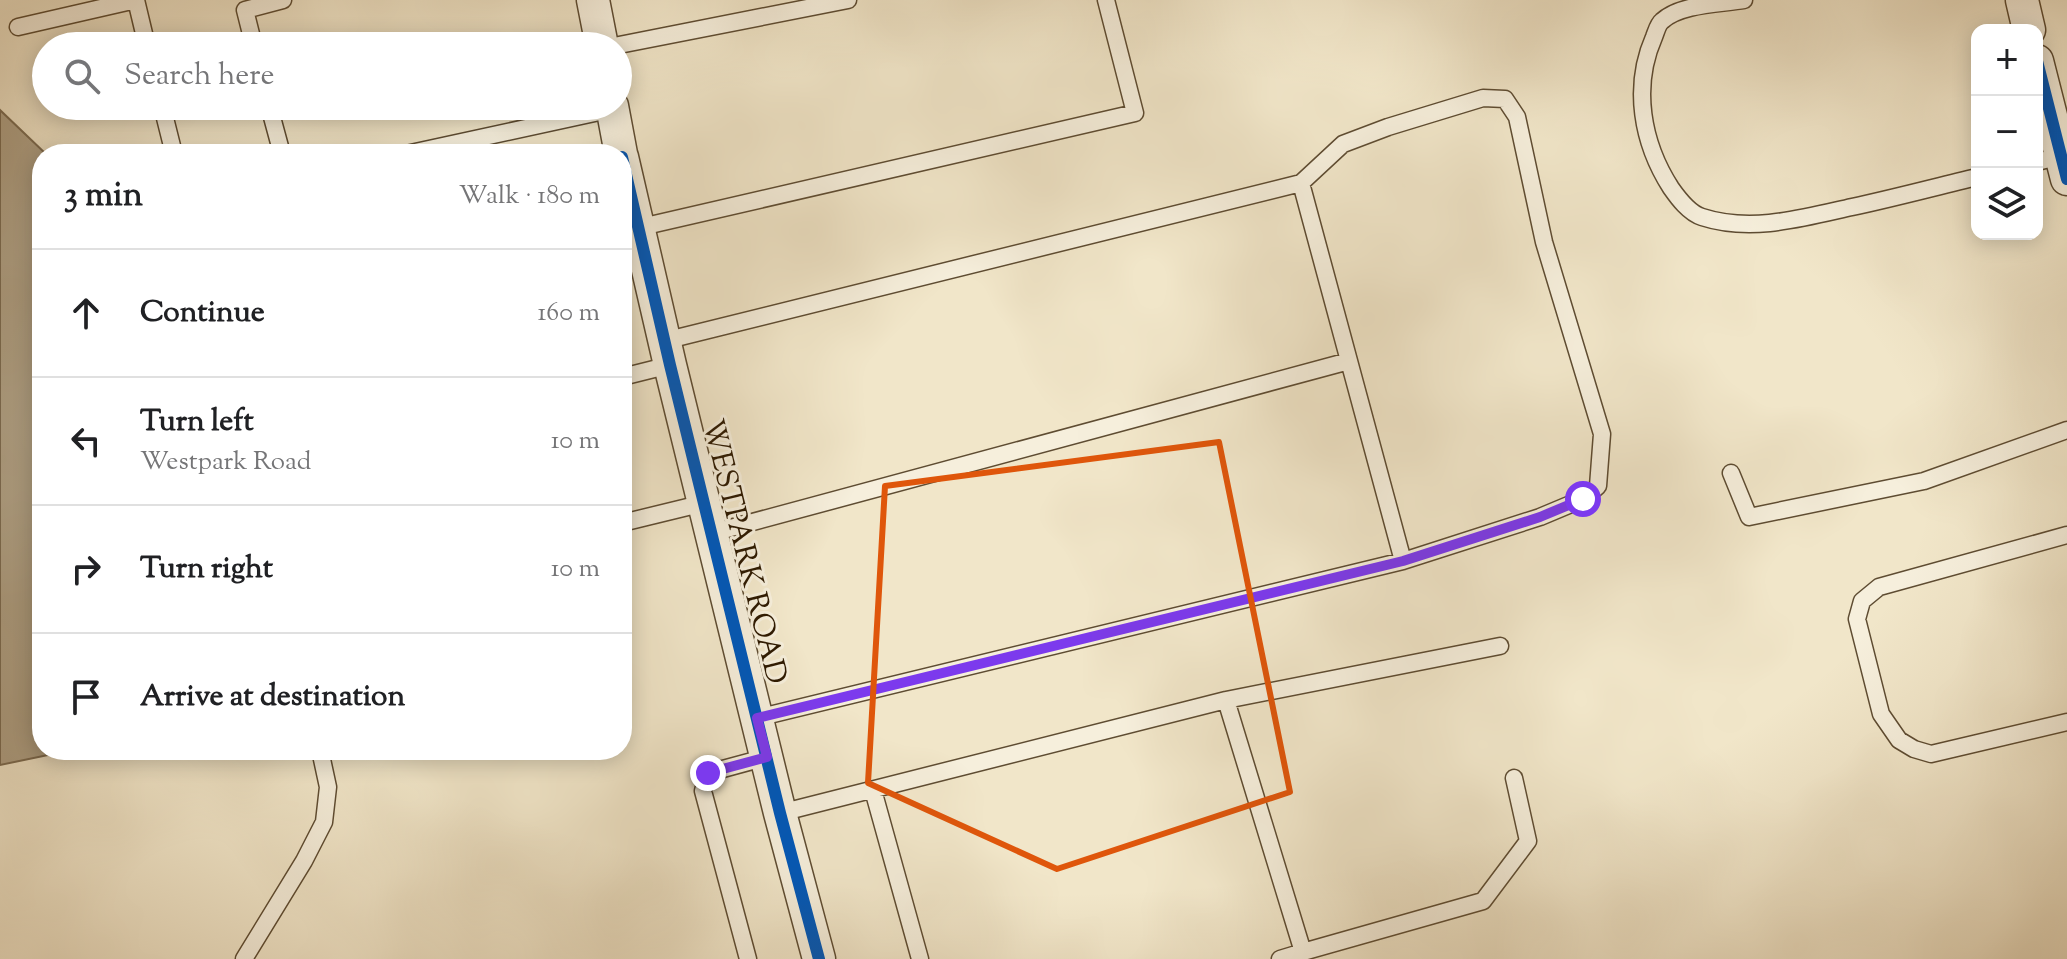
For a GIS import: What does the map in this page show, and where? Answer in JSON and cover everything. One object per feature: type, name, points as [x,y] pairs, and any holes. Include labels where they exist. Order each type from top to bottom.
[{"type":"street","points":[[593,0],[599,32]]},
{"type":"street","points":[[2022,0],[2028,24]]},
{"type":"street","points":[[2043,96],[2055,166]]},
{"type":"street","name":"WESTPARK ROAD","points":[[615,120],[619,144]]},
{"type":"street","name":"WESTPARK ROAD","points":[[632,206],[780,813],[819,959]]},
{"type":"lane","points":[[18,27],[136,0],[144,32]]},
{"type":"lane","points":[[250,32],[245,10],[283,0]]},
{"type":"lane","points":[[632,42],[848,0]]},
{"type":"lane","points":[[637,228],[1135,113],[1106,0]]},
{"type":"lane","points":[[1744,0],[1680,11],[1661,21],[1645,57],[1641,99],[1647,137],[1661,172],[1678,197],[1697,215],[1723,223],[1756,224],[1807,217],[1971,178]]},
{"type":"lane","points":[[632,372],[667,353],[1301,183],[1343,144],[1483,98],[1505,99],[1517,117],[1544,242],[1602,434],[1598,486],[1583,499],[1540,517],[1403,561],[757,718]]},
{"type":"lane","points":[[166,120],[172,144]]},
{"type":"lane","points":[[273,120],[279,144]]},
{"type":"lane","points":[[451,144],[559,120]]},
{"type":"lane","points":[[1301,183],[1403,561]]},
{"type":"lane","points":[[632,522],[708,518],[1349,361]]},
{"type":"lane","points":[[1731,473],[1749,517],[1924,481],[2067,430]]},
{"type":"lane","points":[[2067,535],[1879,587],[1862,601],[1857,619],[1881,714],[1899,740],[1914,749],[1931,754],[2067,722]]},
{"type":"lane","points":[[780,813],[1226,700],[1500,646]]},
{"type":"lane","points":[[1226,700],[1303,952]]},
{"type":"lane","points":[[748,959],[703,791],[708,773],[767,757]]},
{"type":"lane","points":[[244,959],[324,822],[328,787],[322,760]]},
{"type":"lane","points":[[1280,959],[1483,901],[1528,841],[1514,778]]},
{"type":"lane","points":[[873,790],[920,959]]},
{"type":"highlighted area","points":[[1219,442],[1290,792],[1057,869],[868,783],[885,486]]},
{"type":"shaded area","points":[[0,110],[36,144],[32,144],[32,758],[0,765]]},
{"type":"cycle path","points":[[2043,85],[2067,179]]},
{"type":"cycle path","points":[[632,200],[780,813],[819,959]]},
{"type":"route","points":[[708,773],[767,757],[757,718],[1403,561],[1540,517],[1583,499]]}]
